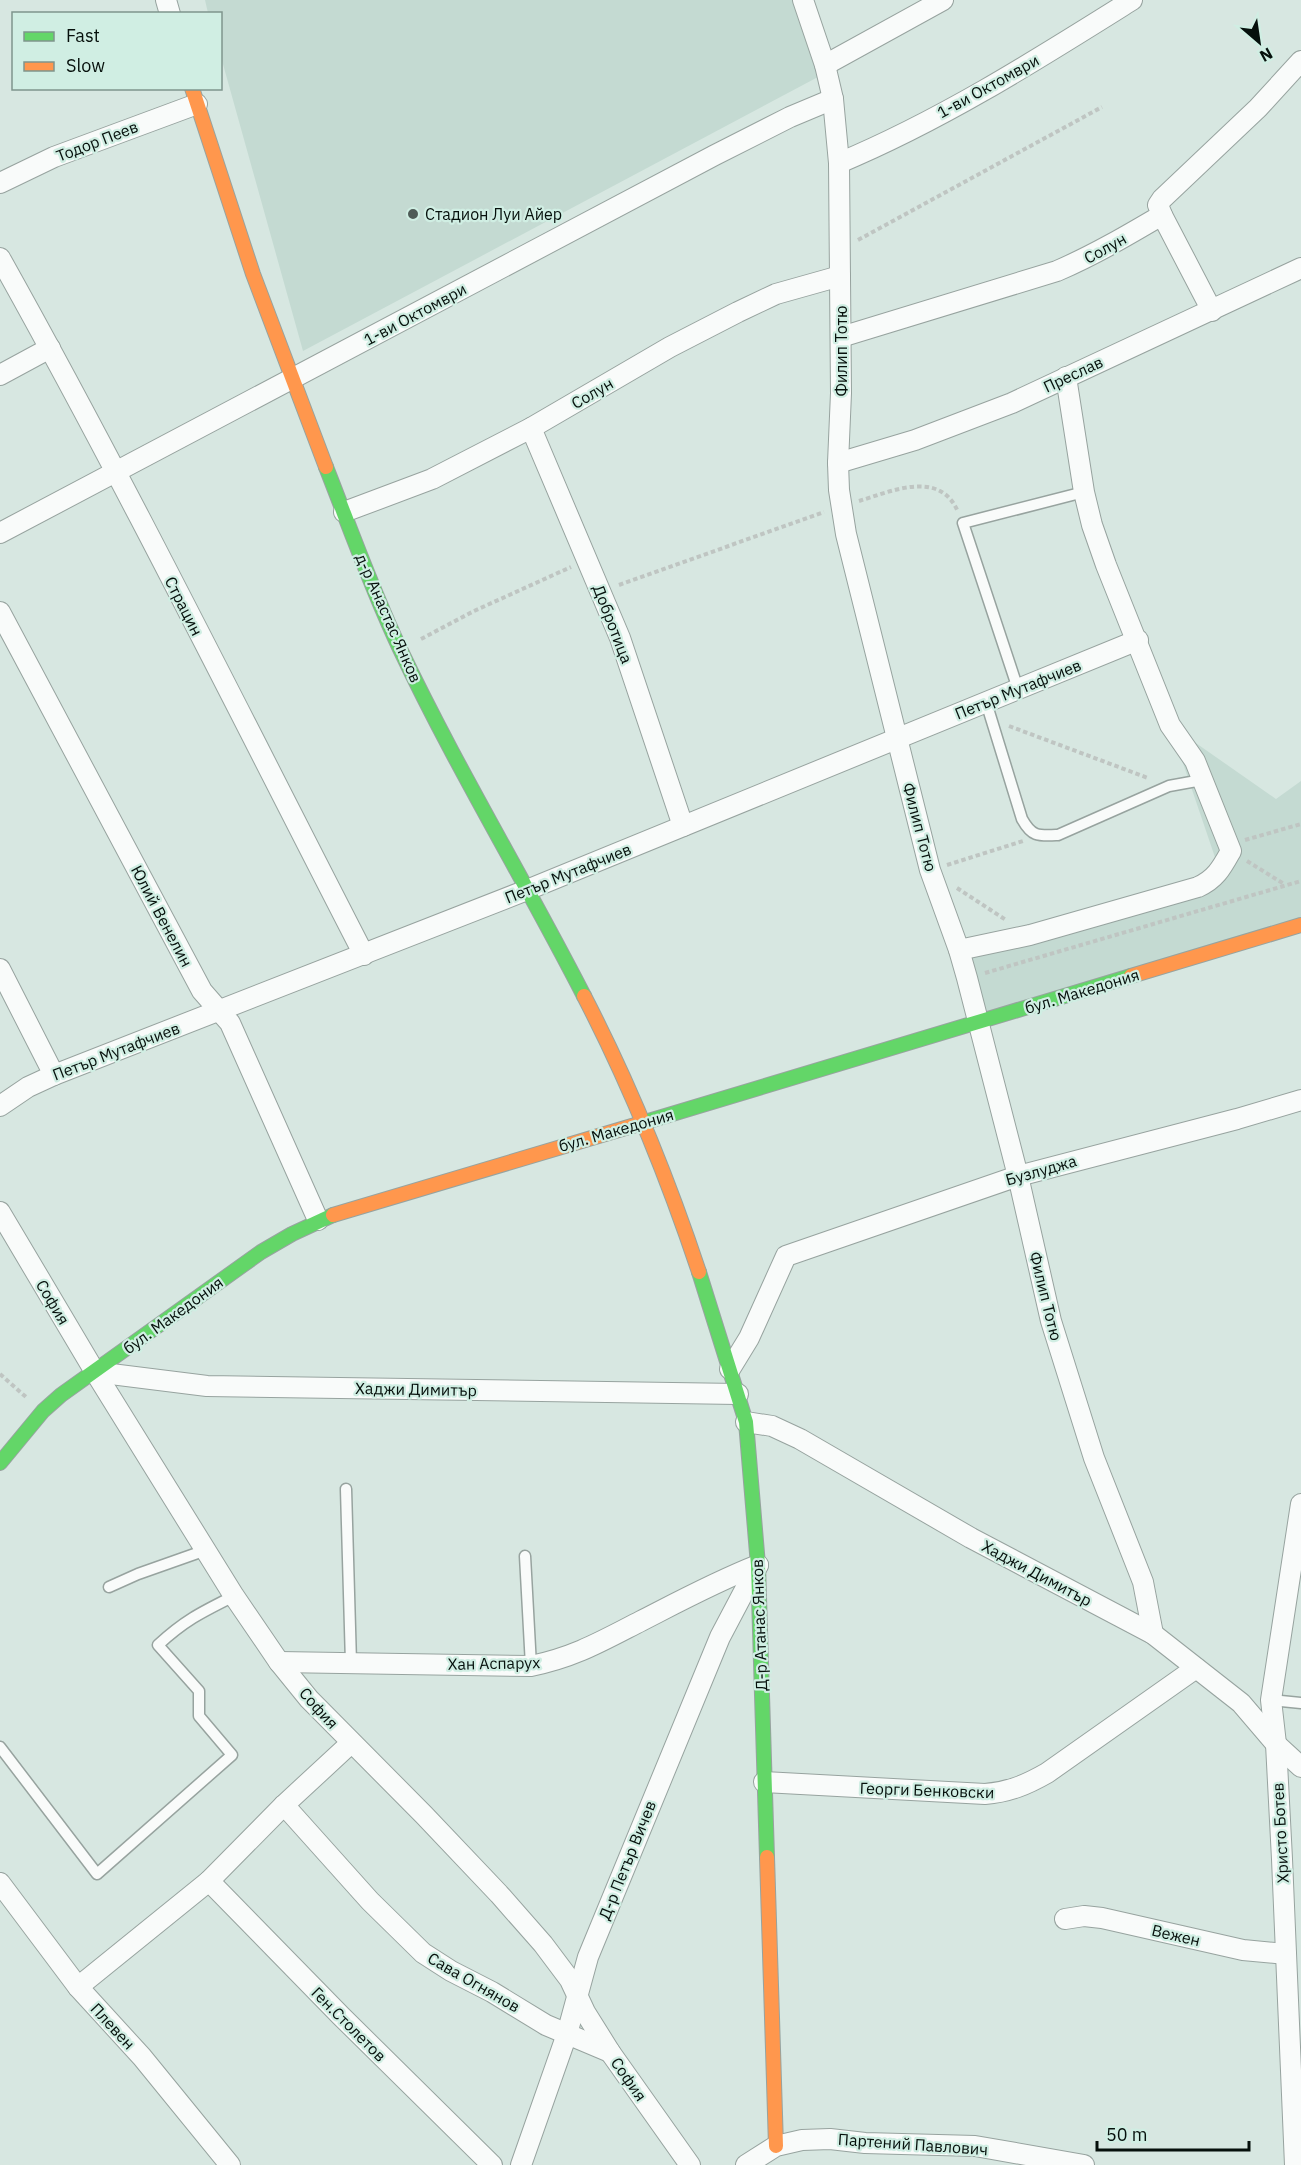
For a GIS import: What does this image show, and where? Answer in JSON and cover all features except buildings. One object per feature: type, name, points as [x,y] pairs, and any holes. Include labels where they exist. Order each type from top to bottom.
[{"type":"street","name":"Филип Тотю","points":[[803,0],[825,65],[832,99],[839,163],[842,393],[838,463],[841,506],[846,534],[930,870],[967,978],[1018,1176],[1051,1321],[1094,1458],[1143,1582],[1153,1634]]},
{"type":"street","points":[[825,65],[943,0]]},
{"type":"street","name":"1-ви Октомври","points":[[839,163],[875,148],[951,107],[1035,60],[1132,0]]},
{"type":"street","points":[[1212,311],[1158,205],[1251,116],[1301,62]]},
{"type":"street","name":"Тодор Пеев","points":[[0,183],[194,96]]},
{"type":"street","name":"д-р Анастас Янков","points":[[194,96],[245,249],[292,379],[381,608],[400,651],[625,1078],[644,1122]]},
{"type":"street","name":"1-ви Октомври","points":[[0,533],[715,155],[790,117],[832,99]]},
{"type":"street","name":"Солун","points":[[841,336],[1057,271],[1087,258],[1162,215]]},
{"type":"street","name":"Страцин","points":[[0,258],[115,472],[364,955]]},
{"type":"street","name":"Преслав","points":[[838,463],[915,440],[1012,403],[1301,268]]},
{"type":"street","name":"Солун","points":[[344,512],[432,479],[531,428],[670,347],[738,312],[776,294],[840,276]]},
{"type":"street","points":[[0,375],[50,348]]},
{"type":"street","points":[[959,950],[1029,935],[1198,887],[1211,881],[1220,872],[1230,847],[1195,761],[1170,725],[1092,525],[1084,492],[1066,377]]},
{"type":"street","name":"Добротица","points":[[531,428],[620,638],[683,826]]},
{"type":"street","name":"Юлий Венелин","points":[[0,612],[202,991],[230,1023],[318,1220]]},
{"type":"street","name":"Петър Мутафчиев","points":[[1,1101],[54,1075],[527,890],[897,738],[988,711],[1018,689],[1138,640]]},
{"type":"street","name":"бул. Македония","points":[[0,1463],[43,1411],[94,1372],[261,1252],[288,1234],[318,1220],[346,1209],[1301,925]]},
{"type":"street","points":[[0,969],[54,1075]]},
{"type":"street","name":"Бузлуджа","points":[[730,1369],[750,1338],[786,1256],[1018,1176],[1238,1119],[1301,1100]]},
{"type":"street","name":"Д-р Атанас Янков","points":[[644,1122],[676,1207],[746,1422],[758,1565],[776,2146]]},
{"type":"street","name":"София","points":[[0,1212],[94,1372],[234,1596],[279,1662],[309,1699],[424,1815],[543,1944],[570,1980],[576,1995],[610,2052],[690,2165]]},
{"type":"street","name":"Хаджи Димитър","points":[[94,1372],[207,1386],[738,1394]]},
{"type":"street","name":"Хаджи Димитър","points":[[746,1422],[772,1426],[800,1439],[971,1539],[1153,1634],[1241,1703],[1276,1744],[1301,1767]]},
{"type":"street","name":"Христо Ботев","points":[[1295,2165],[1276,1744],[1271,1700],[1300,1510]]},
{"type":"street","name":"Хан Аспарух","points":[[279,1662],[531,1666],[558,1660],[582,1651],[715,1582],[758,1565]]},
{"type":"street","name":"Д-р Петър Вичев","points":[[521,2165],[567,2034],[588,1957],[720,1637],[758,1565]]},
{"type":"street","name":"Георги Бенковски","points":[[764,1782],[985,1794],[1005,1792],[1025,1785],[1047,1773],[1196,1668]]},
{"type":"street","points":[[78,1987],[209,1881],[284,1804],[351,1743]]},
{"type":"street","name":"Сава Огнянов","points":[[284,1804],[370,1901],[423,1953],[546,2025],[610,2052]]},
{"type":"street","name":"Ген.Столетов","points":[[209,1881],[492,2165]]},
{"type":"street","name":"Плевен","points":[[0,1883],[78,1987],[142,2057],[230,2165]]},
{"type":"street","name":"Вежен","points":[[1065,1919],[1084,1916],[1102,1918],[1243,1950],[1286,1954]]},
{"type":"street","name":"Партений Павлович","points":[[747,2165],[776,2146],[802,2140],[830,2139],[865,2143],[975,2146],[1084,2165]]},
{"type":"lane","points":[[1018,689],[963,523],[1084,492]]},
{"type":"lane","points":[[988,711],[1022,819],[1029,831],[1041,836],[1058,835],[1169,786],[1202,780]]},
{"type":"lane","points":[[346,1490],[351,1663]]},
{"type":"lane","points":[[109,1587],[138,1574],[206,1550]]},
{"type":"lane","points":[[525,1556],[531,1666]]},
{"type":"lane","points":[[0,1748],[97,1874],[232,1755],[199,1716],[199,1691],[158,1645],[196,1614],[234,1596]]},
{"type":"lane","points":[[1271,1700],[1301,1703]]},
{"type":"path","points":[[840,250],[1102,107]]},
{"type":"path","points":[[601,592],[841,506],[904,488],[926,486],[941,491],[954,502],[963,523]]},
{"type":"path","points":[[400,651],[474,611],[588,560]]},
{"type":"path","points":[[988,711],[1169,786]]},
{"type":"path","points":[[1230,847],[1301,824]]},
{"type":"path","points":[[930,870],[1041,836]]},
{"type":"path","points":[[1230,847],[1284,885]]},
{"type":"path","points":[[930,870],[1029,935]]},
{"type":"path","points":[[967,978],[1301,881]]},
{"type":"path","points":[[0,1374],[43,1411]]},
{"type":"green space","name":"Стадион Луи Айер","points":[[205,0],[792,0],[818,77],[303,351],[222,61],[222,12],[208,12]]},
{"type":"green space","points":[[1170,725],[1276,799],[1301,781],[1301,925],[978,1022],[959,950],[1220,872]]},
{"type":"traffic: fast","points":[[326,467],[400,649],[444,737],[584,996]]},
{"type":"traffic: fast","points":[[642,1123],[1131,976]]},
{"type":"traffic: fast","points":[[0,1463],[43,1411],[61,1395],[261,1252],[292,1234],[333,1215]]},
{"type":"traffic: fast","points":[[699,1272],[746,1422],[758,1565],[767,1857]]},
{"type":"traffic: slow","points":[[193,90],[253,274],[326,467]]},
{"type":"traffic: slow","points":[[1131,976],[1301,925]]},
{"type":"traffic: slow","points":[[584,996],[647,1131],[699,1272]]},
{"type":"traffic: slow","points":[[333,1215],[642,1123]]},
{"type":"traffic: slow","points":[[767,1857],[776,2146]]},
{"type":"place","name":"Стадион Луи Айер","points":[[413,214]]}]
